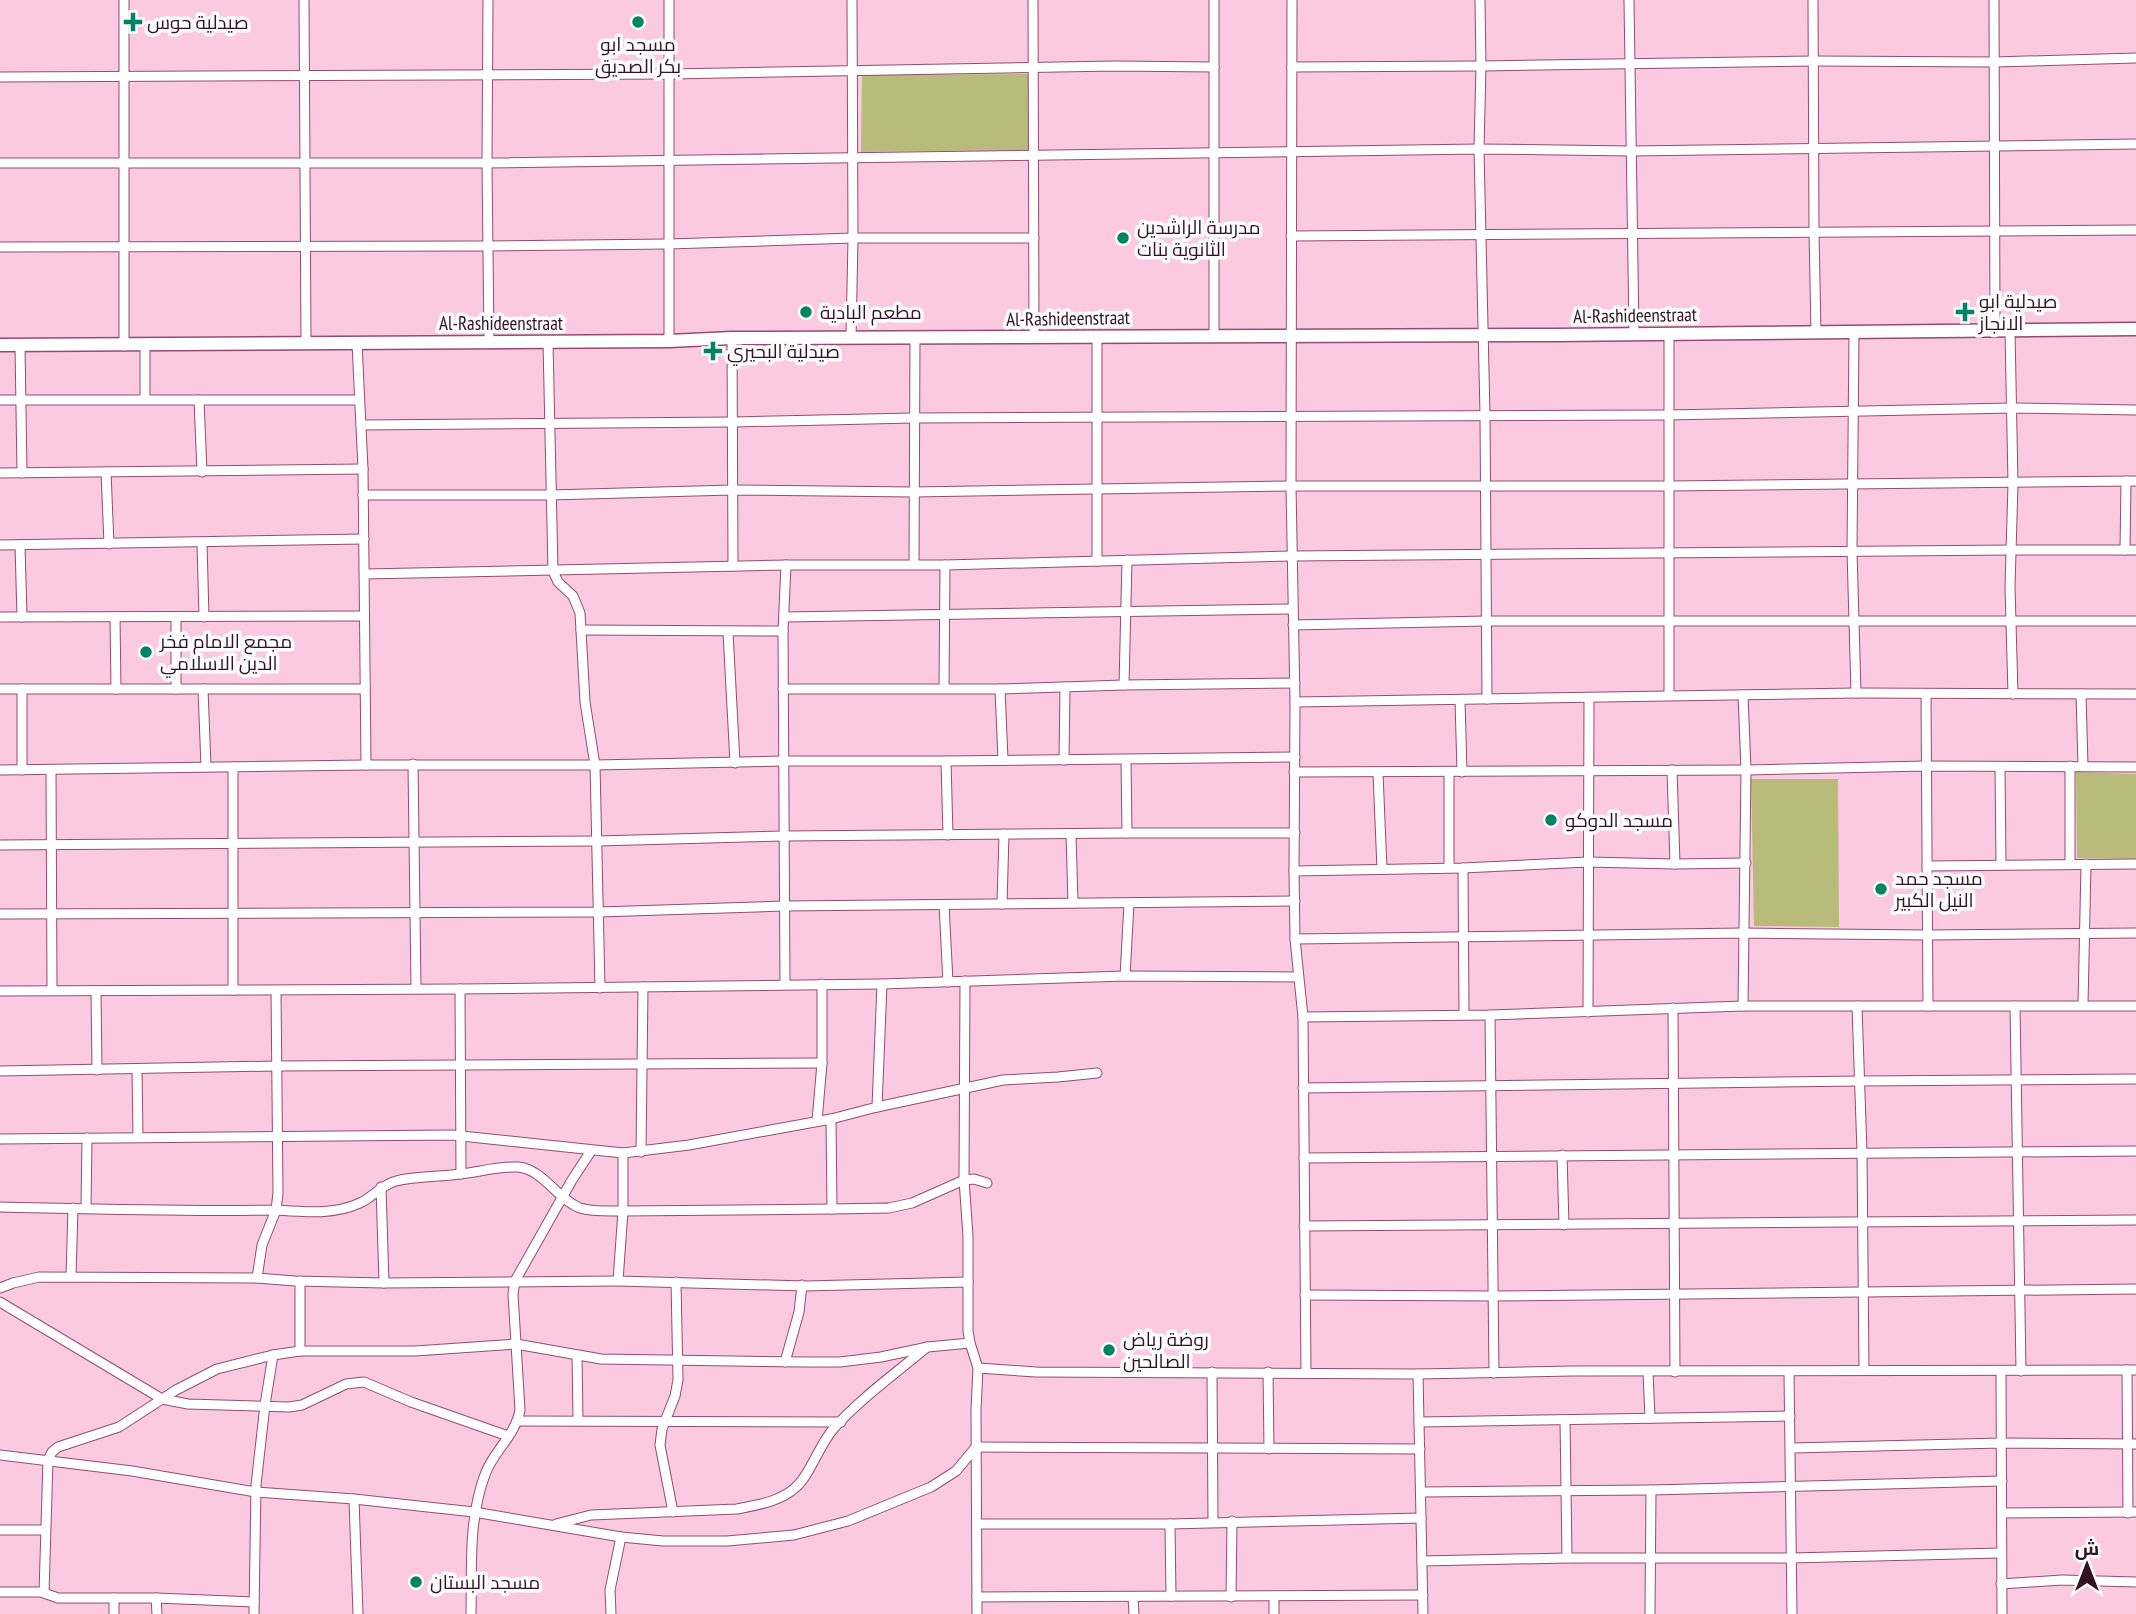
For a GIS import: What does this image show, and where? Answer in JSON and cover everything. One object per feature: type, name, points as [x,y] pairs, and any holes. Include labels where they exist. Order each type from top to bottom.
[{"type":"street","points":[[124,0],[124,346]]},
{"type":"street","points":[[304,0],[306,343]]},
{"type":"street","points":[[488,0],[489,342]]},
{"type":"street","points":[[668,0],[669,341]]},
{"type":"street","points":[[851,338],[852,0]]},
{"type":"street","points":[[1033,0],[1034,337]]},
{"type":"street","points":[[1214,0],[1214,335]]},
{"type":"street","points":[[1292,0],[1291,486],[1295,683],[1294,871],[1297,977],[1303,1017],[1306,1373]]},
{"type":"street","points":[[1480,0],[1479,149],[1484,335],[1487,699]]},
{"type":"street","points":[[1629,0],[1634,333]]},
{"type":"street","points":[[1813,0],[1816,332]]},
{"type":"street","points":[[1994,0],[1995,331]]},
{"type":"street","points":[[1292,67],[1814,61],[1994,62],[2136,58]]},
{"type":"street","points":[[0,77],[670,75],[1115,66],[1214,67]]},
{"type":"street","points":[[0,163],[487,163],[1214,152],[2136,144]]},
{"type":"street","points":[[1291,236],[2136,230]]},
{"type":"street","points":[[0,247],[488,246],[853,238],[1034,238]]},
{"type":"street","name":"Al-Rashideenstraat","points":[[0,345],[2136,330]]},
{"type":"street","points":[[2010,331],[2013,484],[2010,587],[2012,694]]},
{"type":"street","points":[[1854,332],[1852,551],[1856,693]]},
{"type":"street","points":[[1668,695],[1669,333]]},
{"type":"street","points":[[1097,337],[1097,561]]},
{"type":"street","points":[[732,338],[733,566]]},
{"type":"street","points":[[914,564],[915,338]]},
{"type":"street","points":[[548,342],[553,571],[558,582],[577,603],[581,630],[586,714],[595,765],[600,988]]},
{"type":"street","points":[[357,343],[363,470],[366,765]]},
{"type":"street","points":[[20,345],[22,473]]},
{"type":"street","points":[[145,346],[145,399]]},
{"type":"street","points":[[0,400],[359,400]]},
{"type":"street","points":[[199,400],[202,472]]},
{"type":"street","points":[[361,425],[1095,416],[1668,415],[2012,408],[2136,410]]},
{"type":"street","points":[[0,472],[363,470]]},
{"type":"street","points":[[106,472],[110,544]]},
{"type":"street","points":[[363,495],[2131,481],[2125,550]]},
{"type":"street","points":[[0,545],[364,539]]},
{"type":"street","points":[[202,543],[204,617]]},
{"type":"street","points":[[20,545],[22,617]]},
{"type":"street","points":[[365,574],[786,565],[945,565],[1292,556],[2136,550]]},
{"type":"street","points":[[1124,685],[1127,560]]},
{"type":"street","points":[[785,984],[783,631],[786,565]]},
{"type":"street","points":[[944,688],[945,565]]},
{"type":"street","points":[[784,617],[1293,609]]},
{"type":"street","points":[[0,617],[364,616]]},
{"type":"street","points":[[115,617],[116,689]]},
{"type":"street","points":[[176,617],[176,689]]},
{"type":"street","points":[[1293,625],[1486,621],[2136,621]]},
{"type":"street","points":[[581,630],[783,631]]},
{"type":"street","points":[[728,632],[735,763]]},
{"type":"street","points":[[783,689],[1000,689],[1295,683]]},
{"type":"street","points":[[1064,760],[1065,687]]},
{"type":"street","points":[[0,689],[365,689]]},
{"type":"street","points":[[22,689],[22,770]]},
{"type":"street","points":[[203,689],[206,767]]},
{"type":"street","points":[[1000,689],[1003,760]]},
{"type":"street","points":[[1295,702],[1856,693],[2136,694]]},
{"type":"street","points":[[1926,694],[1928,1006]]},
{"type":"street","points":[[2081,694],[2083,766]]},
{"type":"street","points":[[1743,695],[1743,1006]]},
{"type":"street","points":[[1588,1012],[1589,698]]},
{"type":"street","points":[[1460,699],[1462,772]]},
{"type":"street","points":[[0,771],[413,764],[595,765],[1295,757]]},
{"type":"street","points":[[1126,760],[1127,833]]},
{"type":"street","points":[[946,761],[948,835]]},
{"type":"street","points":[[413,764],[416,988]]},
{"type":"street","points":[[1294,772],[1745,770],[1926,766],[2136,767]]},
{"type":"street","points":[[2000,766],[2001,865]]},
{"type":"street","points":[[2070,766],[2070,864]]},
{"type":"street","points":[[233,767],[233,990]]},
{"type":"street","points":[[51,770],[52,990]]},
{"type":"street","points":[[1672,770],[1675,864]]},
{"type":"street","points":[[1449,772],[1449,867]]},
{"type":"street","points":[[1378,773],[1382,869]]},
{"type":"street","points":[[0,845],[1295,833]]},
{"type":"street","points":[[1002,904],[1004,834]]},
{"type":"street","points":[[1071,834],[1073,903]]},
{"type":"street","points":[[1294,871],[1588,863],[1745,863]]},
{"type":"street","points":[[2083,1005],[2086,864]]},
{"type":"street","points":[[1927,866],[2136,864]]},
{"type":"street","points":[[1463,868],[1464,1014]]},
{"type":"street","points":[[0,914],[599,912],[784,906],[1295,901]]},
{"type":"street","points":[[1125,976],[1129,904]]},
{"type":"street","points":[[944,905],[948,982]]},
{"type":"street","points":[[1295,939],[1743,933],[2136,933]]},
{"type":"street","points":[[0,991],[600,988],[882,984],[1125,976],[1297,977]]},
{"type":"street","points":[[965,981],[964,1180],[970,1343],[978,1368],[977,1614]]},
{"type":"street","points":[[817,1121],[822,1063],[822,984]]},
{"type":"street","points":[[877,1107],[882,984]]},
{"type":"street","points":[[641,1152],[643,987]]},
{"type":"street","points":[[460,989],[461,1174]]},
{"type":"street","points":[[257,1278],[262,1245],[276,1210],[278,1194],[276,990]]},
{"type":"street","points":[[96,991],[97,1070]]},
{"type":"street","points":[[1303,1017],[1490,1015],[1743,1006],[2136,1006]]},
{"type":"street","points":[[1857,1006],[1862,1152],[1864,1370]]},
{"type":"street","points":[[2015,1006],[2021,1371]]},
{"type":"street","points":[[1672,1008],[1675,1372]]},
{"type":"street","points":[[1490,1015],[1494,1373]]},
{"type":"street","points":[[0,1070],[822,1063]]},
{"type":"street","points":[[137,1069],[138,1137]]},
{"type":"street","points":[[0,1139],[460,1135],[592,1151],[641,1152],[831,1119],[1003,1080],[1097,1073]]},
{"type":"street","points":[[1303,1088],[2016,1079],[2136,1080]]},
{"type":"street","points":[[831,1119],[832,1209]]},
{"type":"street","points":[[86,1208],[87,1138]]},
{"type":"street","points":[[471,1614],[474,1512],[489,1465],[517,1421],[520,1410],[513,1294],[515,1281],[563,1195],[592,1151]]},
{"type":"street","points":[[1304,1157],[2136,1151]]},
{"type":"street","points":[[618,1281],[623,1211],[623,1153]]},
{"type":"street","points":[[1562,1155],[1564,1225]]},
{"type":"street","points":[[0,1208],[308,1212],[349,1207],[396,1181],[520,1167],[535,1174],[582,1208],[623,1211],[864,1210],[901,1206],[964,1180],[974,1179],[987,1183]]},
{"type":"street","points":[[381,1187],[384,1283]]},
{"type":"street","points":[[71,1276],[73,1208]]},
{"type":"street","points":[[1304,1226],[2136,1220]]},
{"type":"street","points":[[0,1288],[40,1277],[71,1276],[257,1278],[384,1283],[618,1281],[802,1285],[968,1282]]},
{"type":"street","points":[[300,1281],[300,1351]]},
{"type":"street","points":[[673,1512],[661,1452],[661,1434],[677,1388],[676,1282]]},
{"type":"street","points":[[785,1362],[799,1312],[802,1285]]},
{"type":"street","points":[[1305,1296],[2136,1289]]},
{"type":"street","points":[[0,1302],[162,1399],[188,1404],[289,1407],[302,1405],[341,1385],[364,1382],[411,1402],[508,1436]]},
{"type":"street","points":[[44,1593],[48,1460],[52,1452],[58,1447],[119,1427],[162,1399],[217,1369],[273,1354],[300,1351],[415,1351],[516,1344],[577,1356],[625,1360],[840,1362],[928,1347],[970,1343]]},
{"type":"street","points":[[554,1525],[591,1515],[737,1509],[780,1498],[798,1486],[826,1439],[841,1422],[928,1347]]},
{"type":"street","points":[[254,1614],[256,1492],[273,1354]]},
{"type":"street","points":[[577,1356],[578,1420]]},
{"type":"street","points":[[978,1368],[1036,1372],[1418,1374],[2131,1370],[2132,1513],[2002,1513]]},
{"type":"street","points":[[1790,1371],[1792,1614]]},
{"type":"street","points":[[2001,1371],[2002,1614]]},
{"type":"street","points":[[1212,1372],[1213,1522]]},
{"type":"street","points":[[1268,1372],[1269,1449]]},
{"type":"street","points":[[1648,1372],[1650,1418]]},
{"type":"street","points":[[1418,1374],[1423,1614]]},
{"type":"street","points":[[1419,1422],[1790,1416]]},
{"type":"street","points":[[1565,1420],[1567,1558]]},
{"type":"street","points":[[517,1421],[841,1422]]},
{"type":"street","points":[[1792,1448],[2002,1443],[2132,1444]]},
{"type":"street","points":[[976,1447],[1420,1449]]},
{"type":"street","points":[[0,1455],[256,1492],[474,1512],[621,1537],[663,1541],[727,1541],[772,1538],[848,1521],[931,1487],[956,1471],[976,1447]]},
{"type":"street","points":[[1421,1492],[1651,1490],[2002,1481]]},
{"type":"street","points":[[1650,1614],[1651,1490]]},
{"type":"street","points":[[354,1499],[358,1614]]},
{"type":"street","points":[[977,1524],[1170,1524],[1421,1518]]},
{"type":"street","points":[[1231,1597],[1232,1521]]},
{"type":"street","points":[[1170,1524],[1171,1596]]},
{"type":"street","points":[[0,1530],[45,1531]]},
{"type":"street","points":[[611,1614],[610,1590],[621,1537]]},
{"type":"street","points":[[1422,1561],[2001,1553]]},
{"type":"street","points":[[2001,1584],[2062,1580],[2136,1582]]},
{"type":"street","points":[[0,1592],[44,1593],[55,1597],[254,1602]]},
{"type":"street","points":[[977,1597],[1423,1595]]},
{"type":"street","points":[[1274,1596],[1274,1614]]},
{"type":"street","points":[[1133,1597],[1134,1614]]},
{"type":"street","points":[[114,1598],[114,1614]]},
{"type":"street","points":[[156,1598],[157,1614]]},
{"type":"green space","points":[[1028,74],[1028,150],[861,152],[862,75]]},
{"type":"green space","points":[[2076,772],[2136,774],[2136,859],[2077,858]]},
{"type":"green space","points":[[1751,779],[1838,779],[1839,927],[1754,926]]},
{"type":"place","name":"صيدلية حوس","points":[[133,22]]},
{"type":"place","name":"مسجد ابو بكر الصديق","points":[[638,22]]},
{"type":"place","name":"مدرسة الراشدين الثانوية بنات","points":[[1123,238]]},
{"type":"place","name":"مطعم البادية","points":[[806,312]]},
{"type":"place","name":"صيدلية ابو الانجاز","points":[[1965,312]]},
{"type":"place","name":"صيدلية البحيري","points":[[713,351]]},
{"type":"place","name":"مجمع الامام فخر الدين الاسلامي","points":[[146,652]]},
{"type":"place","name":"مسجد الدوكو","points":[[1551,820]]},
{"type":"place","name":"مسجد حمد النيل الكبير","points":[[1881,889]]},
{"type":"place","name":"روضة رياض الصالحين","points":[[1109,1350]]},
{"type":"place","name":"مسجد البستان","points":[[416,1582]]}]
